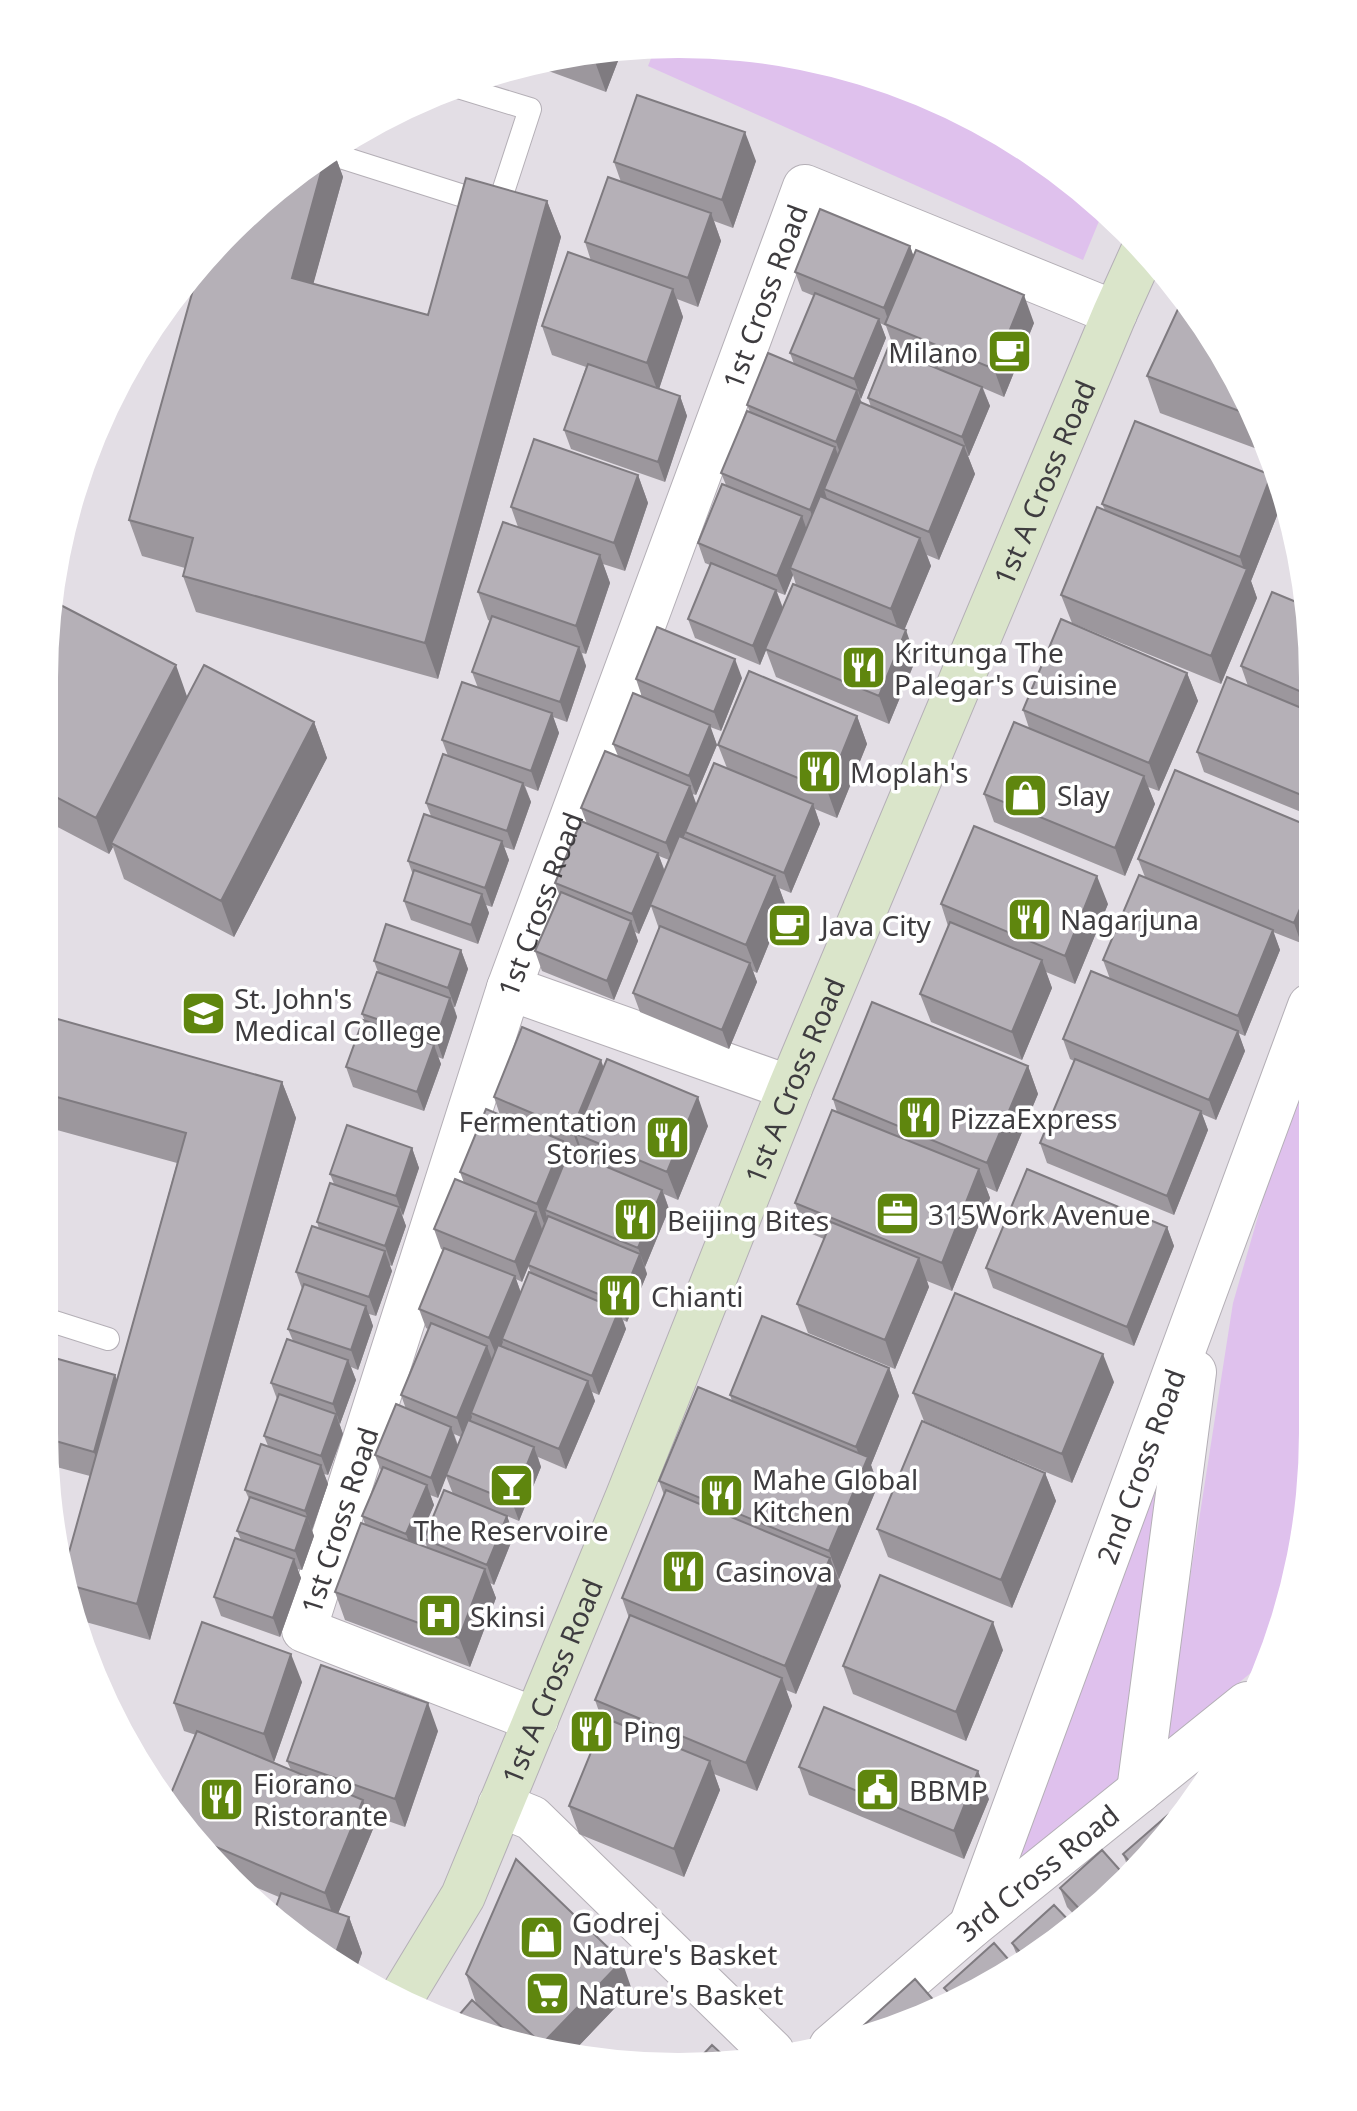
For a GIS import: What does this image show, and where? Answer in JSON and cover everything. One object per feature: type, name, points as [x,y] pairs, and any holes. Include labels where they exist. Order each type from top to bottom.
[{"type":"street","name":"1st Cross Road","points":[[536,1720],[304,1630],[509,988],[805,187],[1115,313]]},
{"type":"street","name":"1st A Cross Road","points":[[406,1990],[463,1896],[628,1496],[790,1088],[1138,262]]},
{"type":"street","points":[[509,988],[790,1088]]},
{"type":"street","name":"2nd Cross Road","points":[[971,1926],[1299,1036]]},
{"type":"street","points":[[1139,1791],[1204,1294]]},
{"type":"street","name":"3rd Cross Road","points":[[854,2028],[971,1926],[1229,1719]]},
{"type":"street","points":[[500,1805],[532,1818],[767,2047]]},
{"type":"lane","points":[[342,158],[498,207],[530,109],[475,92]]},
{"type":"lane","points":[[58,1323],[108,1339]]},
{"type":"shaded area","points":[[651,59],[759,63],[839,79],[878,91],[916,105],[989,141],[1056,186],[1099,222],[1083,260],[648,66]]},
{"type":"shaded area","points":[[1299,1095],[1298,1473],[1287,1554],[1278,1593],[1251,1673],[1164,1744],[1233,1303],[1263,1199]]},
{"type":"shaded area","points":[[1169,1430],[1124,1781],[994,1891]]},
{"type":"building","points":[[637,95],[745,132],[722,200],[614,162]]},
{"type":"building","points":[[321,172],[292,278],[428,315],[466,178],[547,201],[425,643],[183,576],[193,538],[129,520],[192,294],[240,240],[301,186]]},
{"type":"building","points":[[608,177],[711,213],[688,278],[585,242]]},
{"type":"building","points":[[820,209],[910,246],[884,308],[795,272]]},
{"type":"building","points":[[916,250],[1024,295],[994,369],[885,324]]},
{"type":"building","points":[[568,252],[673,289],[647,363],[542,326]]},
{"type":"building","points":[[815,293],[879,319],[854,379],[790,353]]},
{"type":"building","points":[[1177,310],[1216,368],[1238,411],[1147,376]]},
{"type":"building","points":[[888,348],[982,387],[962,437],[868,398]]},
{"type":"building","points":[[768,353],[857,390],[836,442],[747,405]]},
{"type":"building","points":[[588,364],[680,396],[658,462],[564,430]]},
{"type":"building","points":[[860,402],[964,446],[929,532],[824,489]]},
{"type":"building","points":[[747,411],[835,447],[810,510],[721,473]]},
{"type":"building","points":[[1135,421],[1263,472],[1268,484],[1240,557],[1102,504]]},
{"type":"building","points":[[534,439],[638,475],[614,543],[511,507]]},
{"type":"building","points":[[722,484],[802,516],[777,576],[698,543]]},
{"type":"building","points":[[820,496],[920,538],[891,609],[790,568]]},
{"type":"building","points":[[1097,507],[1247,569],[1211,656],[1061,595]]},
{"type":"building","points":[[503,522],[600,555],[576,626],[478,592]]},
{"type":"building","points":[[711,563],[776,590],[753,646],[688,619]]},
{"type":"building","points":[[793,584],[906,630],[879,696],[765,649]]},
{"type":"building","points":[[1272,592],[1294,601],[1299,691],[1241,666]]},
{"type":"building","points":[[62,606],[176,665],[96,818],[58,798],[58,678]]},
{"type":"building","points":[[492,616],[579,647],[560,702],[472,672]]},
{"type":"building","points":[[1061,619],[1187,673],[1149,763],[1023,710]]},
{"type":"building","points":[[657,627],[735,659],[714,712],[636,679]]},
{"type":"building","points":[[204,665],[314,722],[221,901],[111,843]]},
{"type":"building","points":[[749,671],[857,716],[827,790],[718,745]]},
{"type":"building","points":[[1227,677],[1299,707],[1299,794],[1197,752]]},
{"type":"building","points":[[462,682],[552,713],[531,771],[442,740]]},
{"type":"building","points":[[633,693],[710,725],[689,776],[613,744]]},
{"type":"building","points":[[1014,722],[1144,776],[1115,848],[984,794]]},
{"type":"building","points":[[605,751],[690,786],[666,843],[581,808]]},
{"type":"building","points":[[443,754],[523,783],[507,831],[426,803]]},
{"type":"building","points":[[714,763],[813,804],[784,873],[685,832]]},
{"type":"building","points":[[1175,770],[1299,822],[1299,911],[1294,923],[1138,859]]},
{"type":"building","points":[[424,814],[502,841],[485,888],[408,861]]},
{"type":"building","points":[[581,821],[658,853],[632,914],[555,883]]},
{"type":"building","name":"Nagarjuna","points":[[974,826],[1097,876],[1065,956],[941,904]]},
{"type":"building","points":[[679,836],[775,876],[746,945],[650,905]]},
{"type":"building","points":[[414,870],[482,894],[471,925],[404,901]]},
{"type":"building","points":[[1139,875],[1273,930],[1238,1016],[1103,960]]},
{"type":"building","points":[[561,892],[631,921],[607,981],[535,951]]},
{"type":"building","points":[[950,922],[1042,960],[1012,1032],[920,994]]},
{"type":"building","points":[[386,924],[461,950],[448,988],[374,961]]},
{"type":"building","points":[[660,926],[750,963],[722,1030],[633,993]]},
{"type":"building","points":[[1091,971],[1238,1031],[1209,1100],[1063,1039]]},
{"type":"building","points":[[377,972],[450,998],[436,1039],[362,1014]]},
{"type":"building","points":[[872,1002],[1028,1066],[987,1163],[833,1099]]},
{"type":"building","points":[[58,1019],[282,1082],[137,1604],[78,1587],[69,1551],[186,1133],[58,1097]]},
{"type":"building","points":[[363,1020],[434,1045],[417,1092],[346,1067]]},
{"type":"building","points":[[522,1027],[601,1060],[572,1130],[494,1097]]},
{"type":"building","points":[[607,1059],[698,1097],[667,1172],[576,1134]]},
{"type":"building","points":[[1075,1059],[1201,1111],[1167,1196],[1040,1143]]},
{"type":"building","points":[[486,1109],[563,1141],[537,1204],[460,1172]]},
{"type":"building","name":"315Work Avenue","points":[[832,1110],[979,1169],[942,1263],[795,1203]]},
{"type":"building","points":[[347,1125],[412,1148],[396,1196],[330,1174]]},
{"type":"building","points":[[569,1151],[662,1190],[638,1248],[545,1210]]},
{"type":"building","points":[[1027,1169],[1167,1227],[1127,1327],[986,1268]]},
{"type":"building","points":[[455,1179],[536,1212],[515,1262],[434,1229]]},
{"type":"building","points":[[330,1183],[399,1207],[385,1246],[317,1222]]},
{"type":"building","points":[[548,1216],[640,1254],[620,1303],[528,1265]]},
{"type":"building","points":[[831,1222],[919,1258],[885,1340],[797,1304]]},
{"type":"building","points":[[312,1226],[385,1251],[369,1297],[296,1272]]},
{"type":"building","points":[[444,1248],[515,1276],[489,1338],[419,1309]]},
{"type":"building","points":[[529,1272],[619,1310],[592,1376],[502,1339]]},
{"type":"building","points":[[304,1284],[366,1306],[351,1350],[288,1329]]},
{"type":"building","points":[[955,1293],[1103,1354],[1062,1454],[913,1393]]},
{"type":"building","points":[[762,1316],[889,1368],[856,1447],[730,1395]]},
{"type":"building","points":[[431,1323],[487,1346],[457,1418],[401,1395]]},
{"type":"building","points":[[287,1339],[348,1360],[333,1404],[271,1383]]},
{"type":"building","points":[[498,1345],[588,1381],[559,1449],[471,1413]]},
{"type":"building","points":[[58,1359],[115,1375],[94,1452],[58,1442]]},
{"type":"building","points":[[698,1387],[868,1457],[829,1551],[659,1481]]},
{"type":"building","points":[[279,1394],[336,1414],[321,1456],[264,1436]]},
{"type":"building","points":[[396,1404],[451,1427],[431,1478],[375,1455]]},
{"type":"building","points":[[468,1420],[534,1447],[512,1502],[446,1475]]},
{"type":"building","points":[[922,1421],[1045,1473],[1001,1580],[877,1529]]},
{"type":"building","points":[[261,1444],[321,1465],[305,1511],[245,1490]]},
{"type":"building","points":[[383,1467],[427,1485],[406,1534],[362,1516]]},
{"type":"building","points":[[444,1490],[507,1516],[487,1565],[424,1539]]},
{"type":"building","points":[[666,1490],[830,1558],[785,1666],[622,1598]]},
{"type":"building","points":[[250,1497],[307,1517],[295,1551],[237,1531]]},
{"type":"building","points":[[361,1523],[485,1569],[459,1638],[335,1592]]},
{"type":"building","points":[[235,1538],[294,1559],[273,1618],[214,1597]]},
{"type":"building","points":[[880,1575],[993,1622],[956,1712],[843,1666]]},
{"type":"building","points":[[630,1615],[782,1678],[746,1763],[595,1700]]},
{"type":"building","points":[[202,1622],[291,1654],[264,1734],[174,1703]]},
{"type":"building","points":[[321,1665],[428,1703],[395,1799],[287,1761]]},
{"type":"building","points":[[824,1707],[978,1771],[954,1831],[799,1767]]},
{"type":"building","points":[[605,1718],[710,1761],[674,1849],[569,1806]]},
{"type":"building","points":[[197,1731],[363,1800],[325,1893],[217,1848],[172,1790]]},
{"type":"building","points":[[1165,1818],[1128,1860],[1123,1854]]},
{"type":"building","points":[[1102,1850],[1119,1869],[1078,1907],[1060,1888]]},
{"type":"building","name":"Godrej Nature's Basket","points":[[516,1859],[622,1961],[547,2039],[533,2035],[466,1974]]},
{"type":"building","points":[[281,1893],[349,1917],[337,1950],[301,1925],[277,1905]]},
{"type":"building","points":[[1054,1905],[1066,1917],[1019,1951],[1012,1943]]},
{"type":"building","points":[[994,1943],[1007,1958],[953,1989],[948,1992],[944,1988]]},
{"type":"building","points":[[915,1979],[932,1999],[916,2006],[865,2024]]},
{"type":"building","points":[[472,2000],[501,2027],[479,2020],[461,2013]]},
{"type":"building","points":[[712,2045],[720,2052],[719,2052],[705,2052]]},
{"type":"place","name":"Milano","points":[[1009,352]]},
{"type":"place","name":"Kritunga The Palegar's Cuisine","points":[[863,668]]},
{"type":"place","name":"Moplah's","points":[[819,772]]},
{"type":"place","name":"Slay","points":[[1026,795]]},
{"type":"place","name":"Nagarjuna","points":[[1029,919]]},
{"type":"place","name":"Java City","points":[[790,925]]},
{"type":"place","name":"St. John's Medical College","points":[[203,1014]]},
{"type":"place","name":"PizzaExpress","points":[[919,1118]]},
{"type":"place","name":"Fermentation Stories","points":[[668,1137]]},
{"type":"place","name":"315Work Avenue","points":[[897,1214]]},
{"type":"place","name":"Beijing Bites","points":[[636,1220]]},
{"type":"place","name":"Chianti","points":[[620,1296]]},
{"type":"place","name":"The Reservoire","points":[[511,1486]]},
{"type":"place","name":"Mahe Global Kitchen","points":[[721,1495]]},
{"type":"place","name":"Casinova","points":[[684,1571]]},
{"type":"place","name":"Skinsi","points":[[439,1616]]},
{"type":"place","name":"Ping","points":[[592,1731]]},
{"type":"place","name":"BBMP","points":[[878,1790]]},
{"type":"place","name":"Fiorano Ristorante","points":[[222,1799]]},
{"type":"place","name":"Godrej Nature's Basket","points":[[541,1938]]},
{"type":"place","name":"Nature's Basket","points":[[547,1994]]}]
